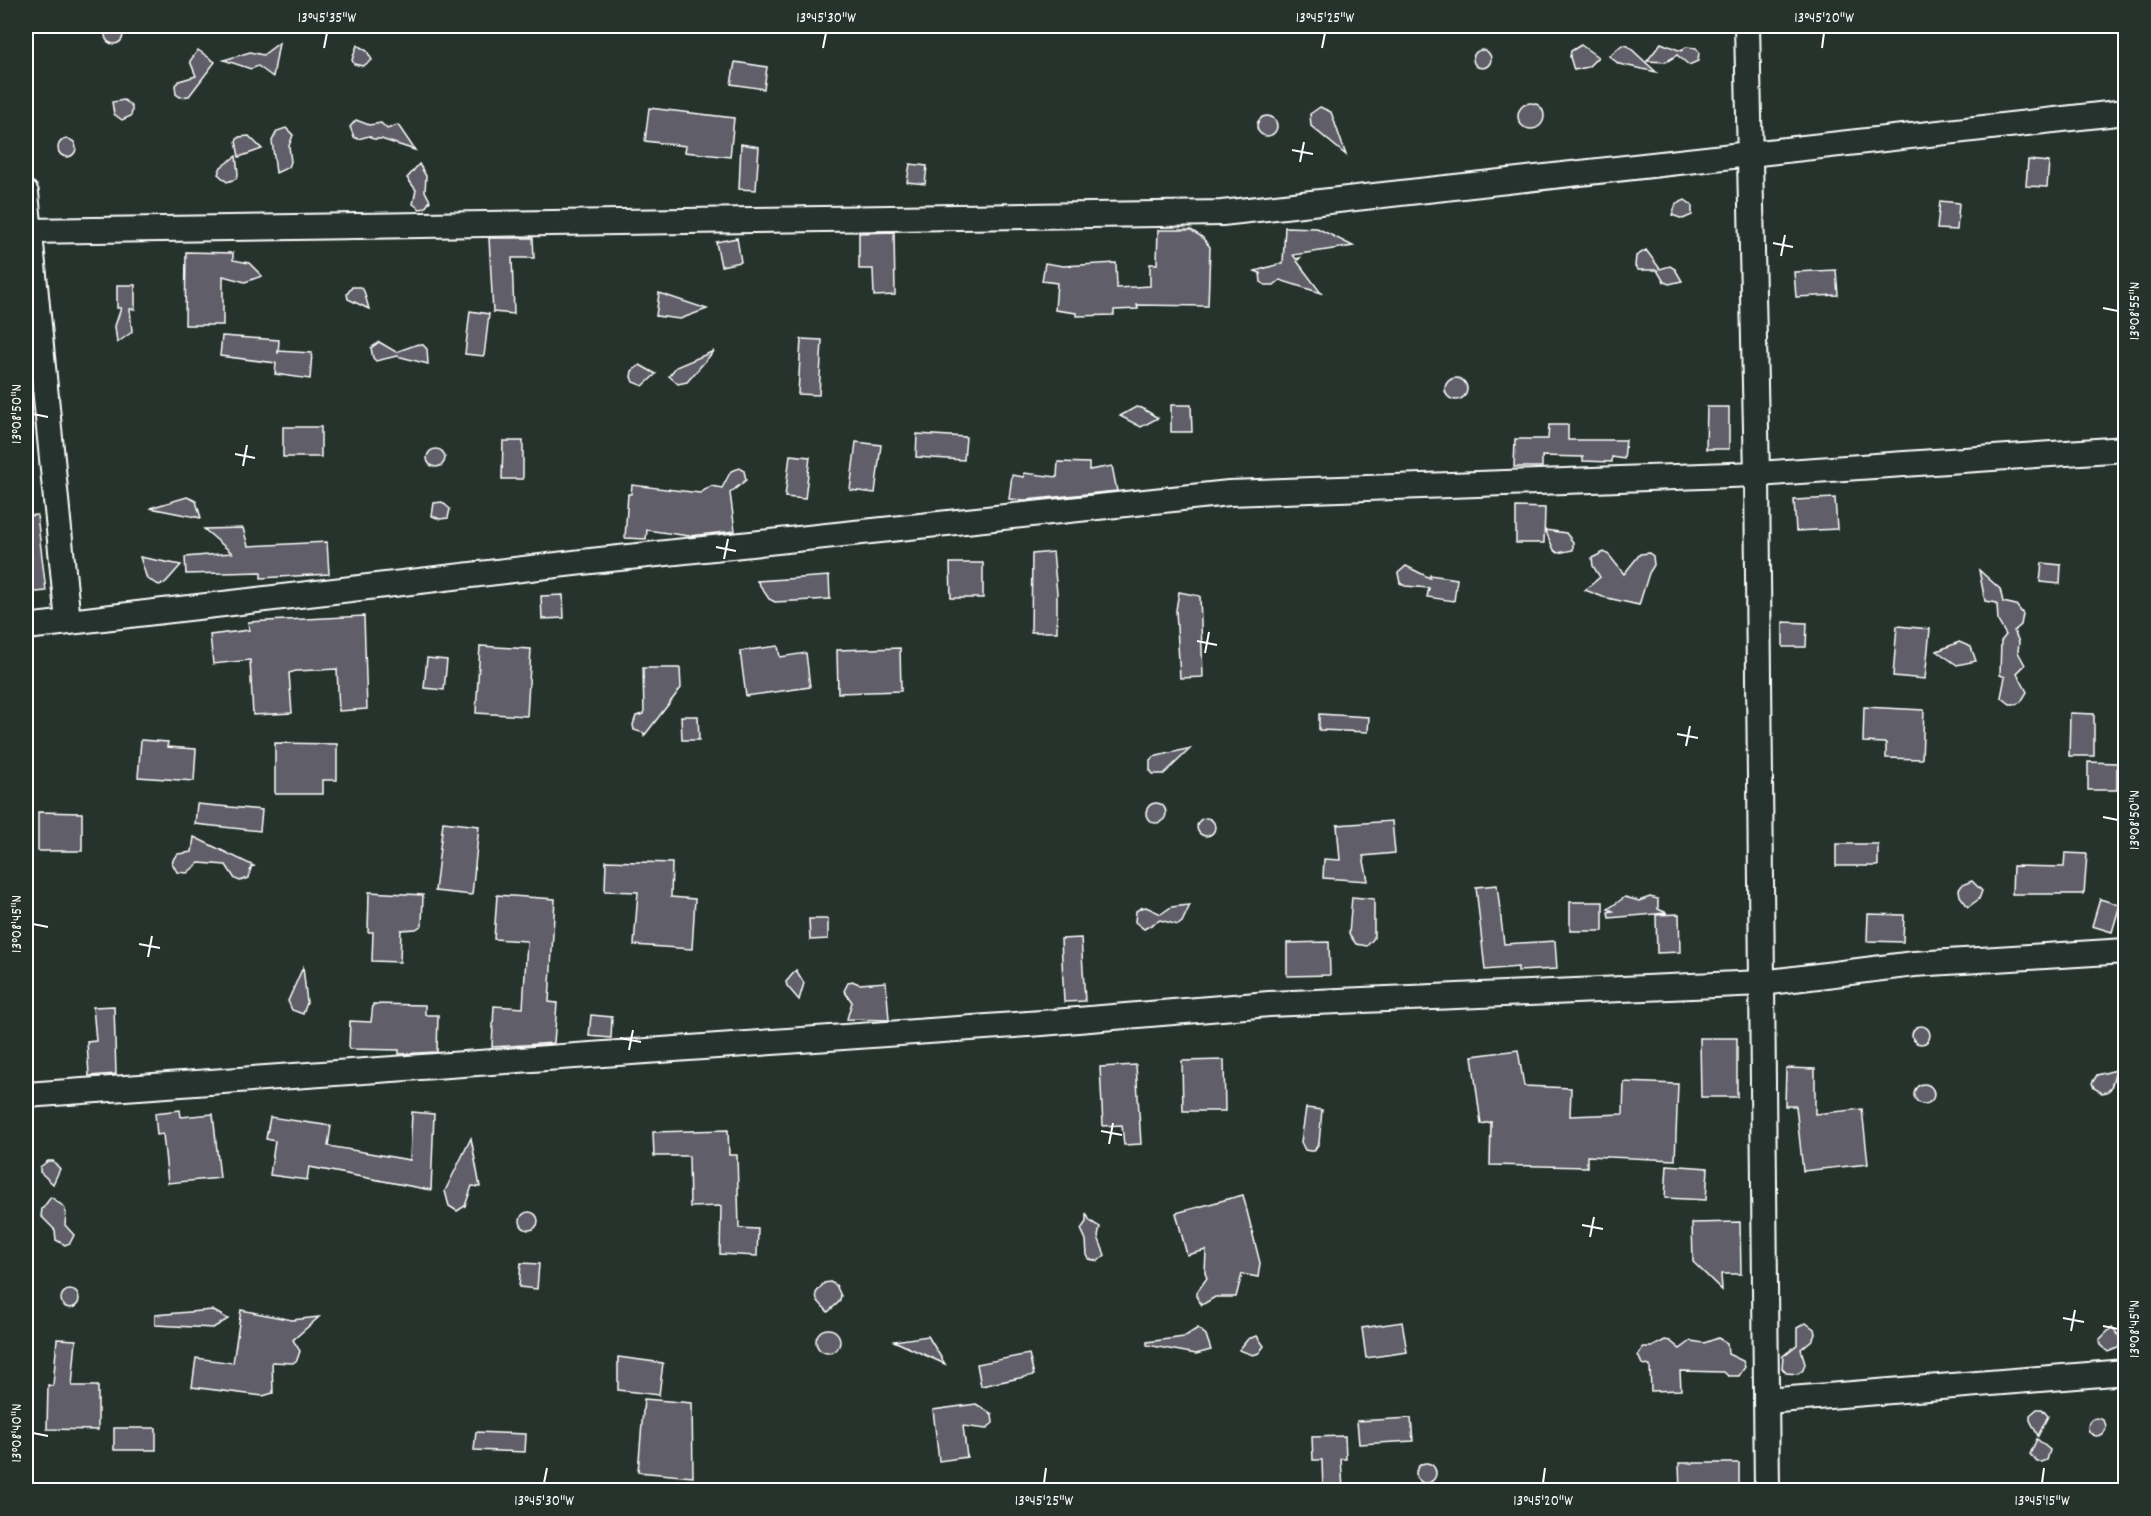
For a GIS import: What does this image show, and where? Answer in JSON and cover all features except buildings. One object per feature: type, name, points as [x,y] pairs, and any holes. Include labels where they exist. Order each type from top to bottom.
[{"type":"street","points":[[1747,26],[1757,474],[1767,1491]]},
{"type":"street","points":[[27,230],[1222,213],[2126,112]]},
{"type":"street","points":[[26,193],[27,230],[68,622]]},
{"type":"street","points":[[26,627],[591,561],[1229,493],[1757,474],[2126,449]]},
{"type":"street","points":[[26,1095],[1042,1023],[1269,1004],[1762,983],[1914,964],[2126,951]]},
{"type":"street","points":[[1766,1401],[2126,1372]]}]
